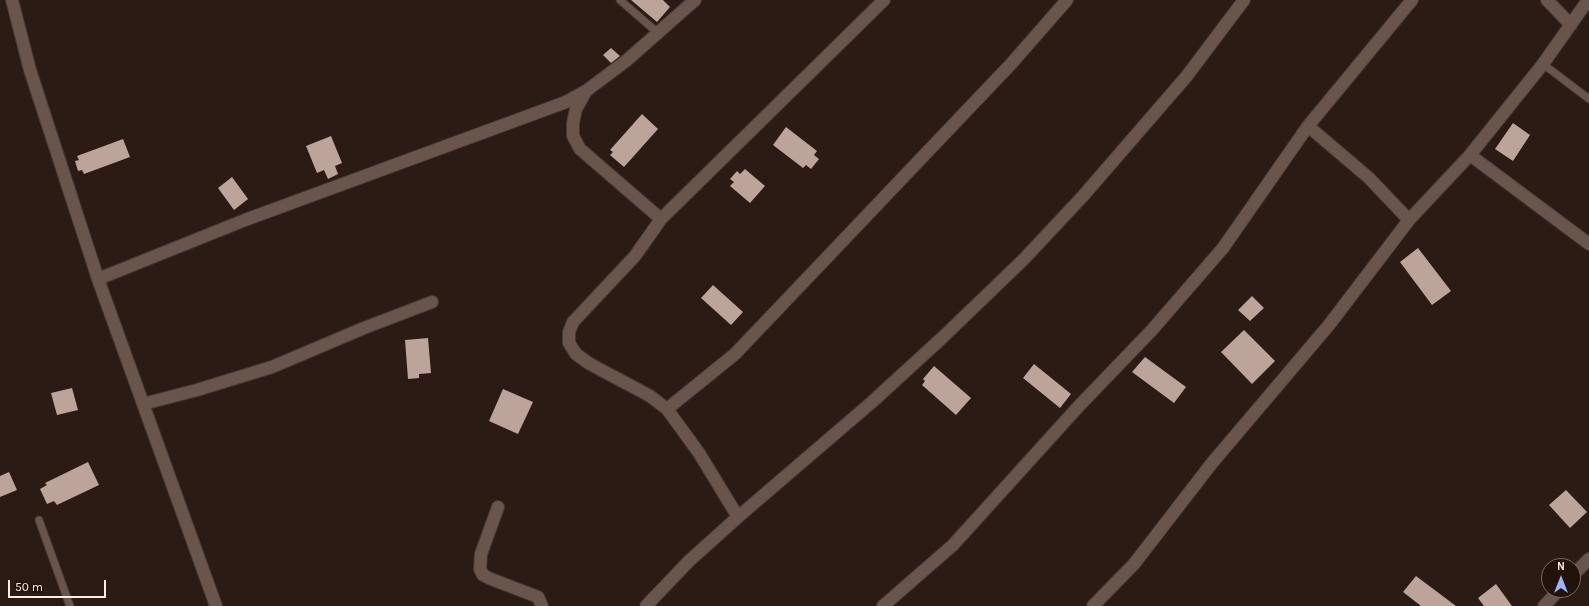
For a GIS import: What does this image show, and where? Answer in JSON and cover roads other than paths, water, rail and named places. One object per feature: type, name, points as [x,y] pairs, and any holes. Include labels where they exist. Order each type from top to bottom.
[{"type":"street","points":[[12,0],[30,70],[98,280],[216,606]]},
{"type":"street","points":[[98,280],[252,218],[566,102],[586,91],[626,62],[695,0]]},
{"type":"street","points":[[738,517],[699,453],[667,409],[650,396],[590,364],[576,354],[569,343],[569,332],[573,322],[581,312],[595,300],[635,256],[661,220],[884,0]]},
{"type":"street","points":[[667,409],[735,354],[1011,64],[1067,0]]},
{"type":"street","points":[[646,606],[689,561],[872,402],[1024,259],[1083,196],[1186,77],[1244,0]]},
{"type":"street","points":[[883,606],[953,546],[1078,408],[1152,330],[1223,248],[1308,126],[1412,0]]},
{"type":"street","points":[[1547,0],[1571,25]]},
{"type":"street","points":[[1093,606],[1134,564],[1212,463],[1329,325],[1409,220],[1470,155],[1543,64],[1588,0]]},
{"type":"street","points":[[586,91],[576,109],[573,123],[574,136],[580,149],[661,220]]},
{"type":"street","points":[[1308,126],[1369,178],[1409,220]]},
{"type":"street","points":[[1470,155],[1589,244]]},
{"type":"street","points":[[143,404],[272,368],[364,328],[432,302]]},
{"type":"street","points":[[498,507],[481,554],[480,569],[483,575],[491,579],[538,597],[542,606]]},
{"type":"street","points":[[1581,567],[1589,559]]},
{"type":"street","points":[[1544,606],[1552,598]]},
{"type":"lane","points":[[620,0],[658,33]]},
{"type":"lane","points":[[1543,64],[1589,99]]},
{"type":"lane","points":[[39,520],[70,606]]}]
